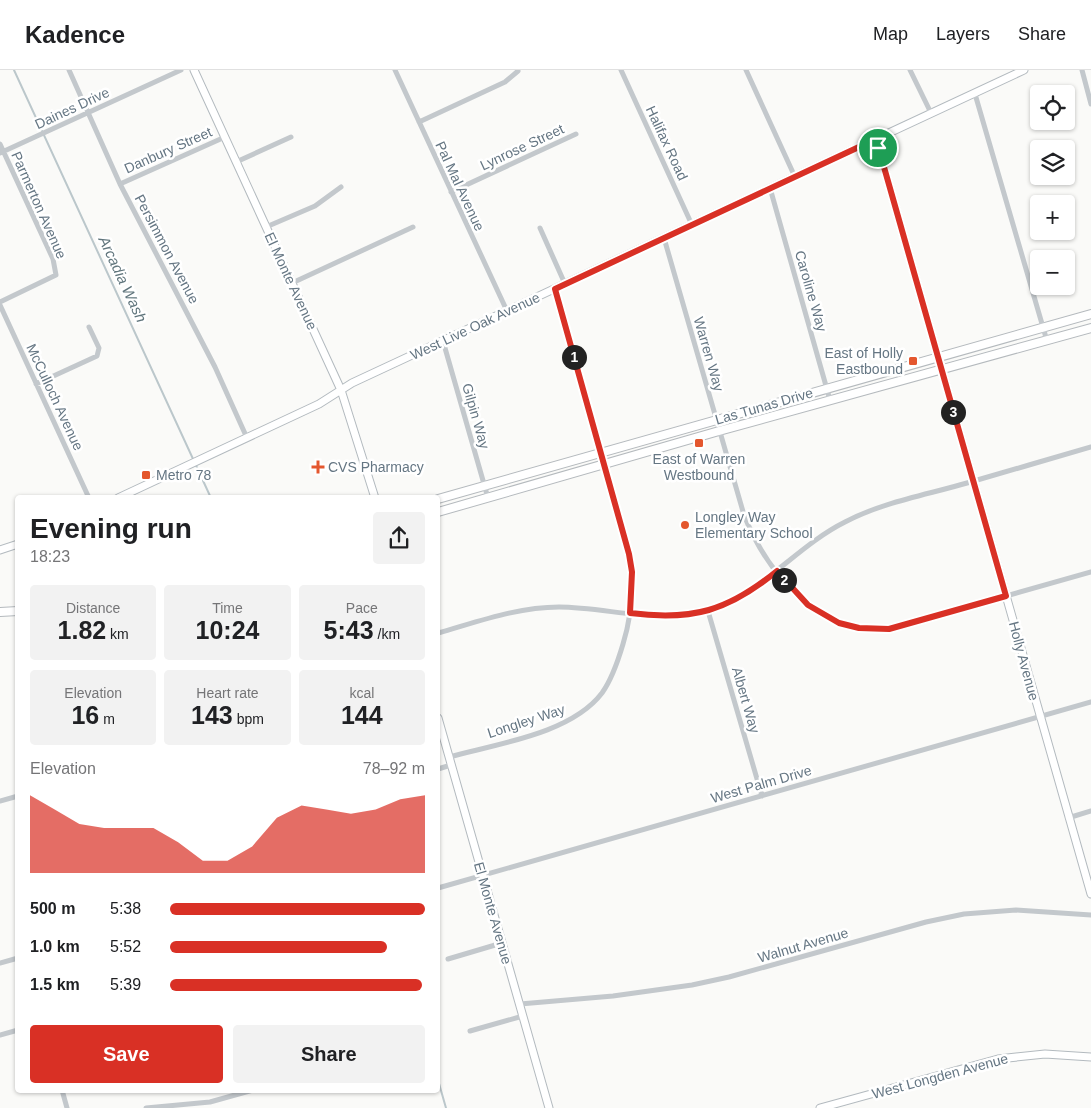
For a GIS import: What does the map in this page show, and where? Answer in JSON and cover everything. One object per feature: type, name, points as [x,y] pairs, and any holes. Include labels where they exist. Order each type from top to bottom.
[{"type":"main road","name":"Las Tunas Drive","points":[[440,498],[1091,314]]},
{"type":"main road","name":"Las Tunas Drive","points":[[440,511],[719,431],[1091,328]]},
{"type":"main road","points":[[0,611],[15,611]]},
{"type":"street","name":"Persimmon Avenue","points":[[69,70],[120,184],[215,367],[247,438]]},
{"type":"street","name":"Daines Drive","points":[[2,152],[181,70]]},
{"type":"street","name":"El Monte Avenue","points":[[194,70],[342,390],[373,495]]},
{"type":"street","name":"Pal Mal Avenue","points":[[395,70],[507,311]]},
{"type":"street","name":"Halifax Road","points":[[621,70],[692,225]]},
{"type":"street","points":[[746,70],[795,177]]},
{"type":"street","points":[[910,70],[931,113]]},
{"type":"street","name":"West Live Oak Avenue","points":[[124,495],[319,404],[342,390],[441,341],[975,94],[1010,73],[1024,70]]},
{"type":"street","points":[[1082,70],[1091,104]]},
{"type":"street","points":[[419,122],[505,82],[518,71]]},
{"type":"street","points":[[975,94],[1047,341]]},
{"type":"street","name":"Lynrose Street","points":[[451,192],[576,134]]},
{"type":"street","name":"Danbury Street","points":[[120,184],[225,137]]},
{"type":"street","points":[[236,162],[291,137]]},
{"type":"street","name":"Holly Avenue","points":[[876,139],[1039,717],[1091,894]]},
{"type":"street","name":"Parmerton Avenue","points":[[0,144],[2,152],[53,259],[56,275],[0,303]]},
{"type":"street","points":[[266,227],[315,206],[341,187]]},
{"type":"street","name":"Caroline Way","points":[[770,188],[830,400]]},
{"type":"street","points":[[292,283],[413,228]]},
{"type":"street","points":[[540,228],[565,284]]},
{"type":"street","name":"Warren Way","points":[[664,238],[747,522],[764,553],[777,571],[808,605],[839,623],[877,630],[895,628],[1091,572]]},
{"type":"street","name":"Longley Way","points":[[449,757],[554,727],[576,717],[591,705],[611,679],[630,613],[632,572],[629,554],[555,289]]},
{"type":"street","name":"McCulloch Avenue","points":[[0,303],[88,495]]},
{"type":"street","points":[[36,384],[97,356],[99,348],[89,326]]},
{"type":"street","name":"Gilpin Way","points":[[441,341],[445,348],[488,498]]},
{"type":"street","points":[[440,632],[527,609],[579,607],[673,617],[708,611],[741,597],[812,542],[858,515],[897,501],[1091,447]]},
{"type":"street","points":[[0,552],[15,545]]},
{"type":"street","name":"Albert Way","points":[[708,611],[762,796]]},
{"type":"street","name":"West Palm Drive","points":[[440,887],[1091,702]]},
{"type":"street","name":"El Monte Avenue","points":[[440,725],[549,1108]]},
{"type":"street","points":[[440,768],[451,765]]},
{"type":"street","points":[[0,801],[15,797]]},
{"type":"street","points":[[1068,818],[1091,811]]},
{"type":"street","name":"Walnut Avenue","points":[[520,1004],[613,996],[692,985],[729,977],[944,917],[1016,910],[1091,915]]},
{"type":"street","points":[[448,959],[502,943]]},
{"type":"street","points":[[0,963],[15,959]]},
{"type":"street","points":[[470,1031],[523,1016]]},
{"type":"street","points":[[0,1035],[15,1031]]},
{"type":"street","name":"West Longden Avenue","points":[[820,1108],[998,1058],[1045,1054],[1091,1057]]},
{"type":"street","points":[[63,1093],[67,1108]]},
{"type":"street","points":[[146,1108],[210,1102],[242,1093]]},
{"type":"waterway","name":"Arcadia Wash","points":[[14,70],[210,495]]},
{"type":"waterway","name":"Arcadia Wash","points":[[440,1087],[446,1108]]},
{"type":"place","name":"East of Holly Eastbound","points":[[913,361]]},
{"type":"place","name":"East of Warren Westbound","points":[[699,443]]},
{"type":"place","name":"CVS Pharmacy","points":[[318,467]]},
{"type":"place","name":"Metro 78","points":[[146,475]]},
{"type":"place","name":"Longley Way Elementary School","points":[[685,525]]},
{"type":"route","points":[[876,139],[878,148],[1006,596],[901,627],[877,630],[839,623],[822,614],[808,605],[777,571],[735,600],[708,611],[673,617],[630,613],[632,572],[629,554],[555,289],[876,139]]}]
